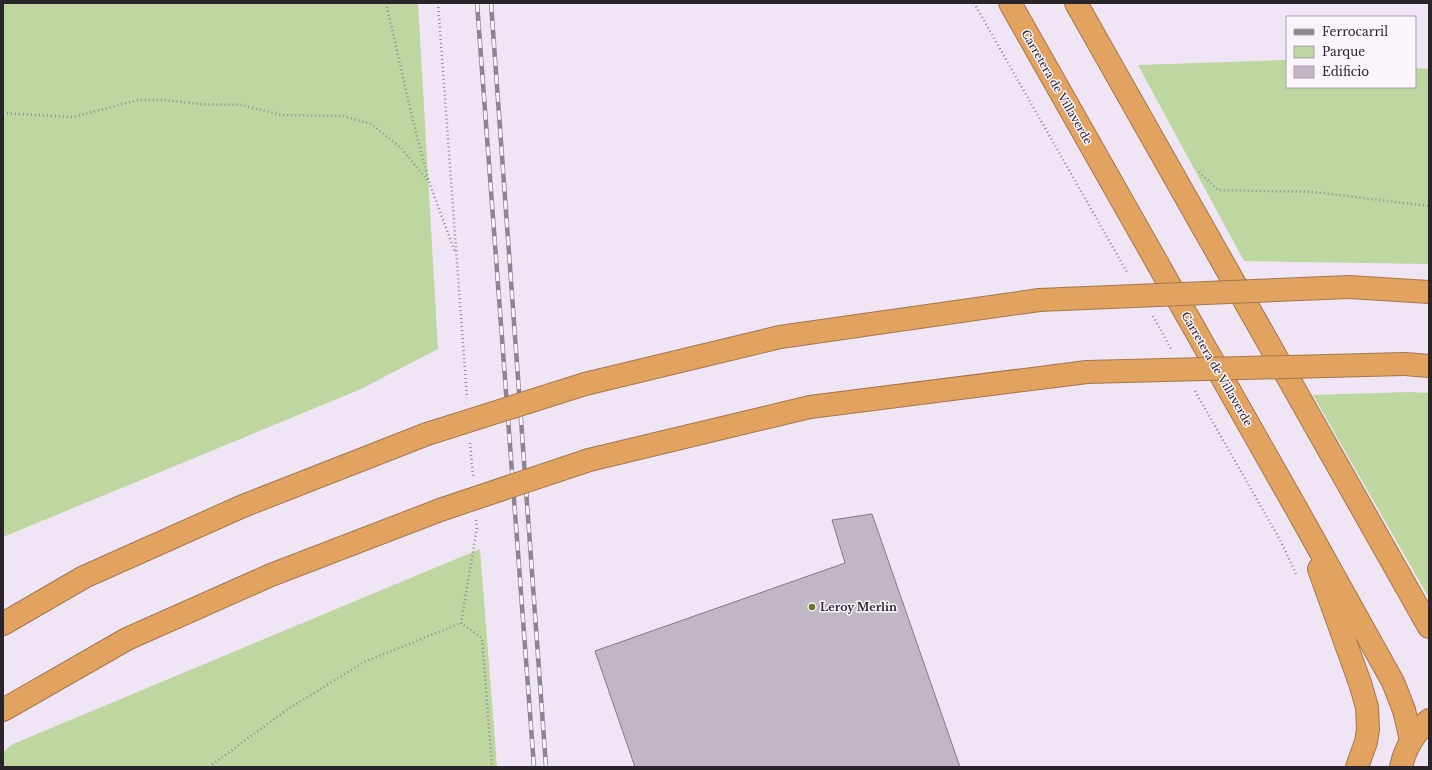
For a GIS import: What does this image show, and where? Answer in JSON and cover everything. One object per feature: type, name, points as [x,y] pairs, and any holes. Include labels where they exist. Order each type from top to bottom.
[{"type":"highway","name":"Carretera de Villaverde","points":[[1010,3],[1300,514],[1393,682],[1402,704],[1411,740]]},
{"type":"highway","points":[[1076,3],[1429,627]]},
{"type":"highway","points":[[3,624],[91,574],[243,506],[426,434],[585,384],[780,337],[1039,300],[1349,287],[1429,292]]},
{"type":"highway","points":[[3,710],[127,639],[271,575],[440,510],[588,460],[810,407],[1087,372],[1406,364],[1429,366]]},
{"type":"highway","points":[[1300,514],[1330,603],[1360,683],[1367,707],[1368,729],[1363,754],[1357,767]]},
{"type":"highway","points":[[1401,767],[1411,740],[1429,720]]},
{"type":"path","points":[[386,3],[414,125],[430,182],[456,256],[438,3]]},
{"type":"path","points":[[3,113],[73,117],[138,100],[165,100],[199,104],[242,105],[281,115],[343,116],[371,124],[401,148],[430,182]]},
{"type":"path","points":[[1198,171],[1218,190],[1314,192],[1429,206]]},
{"type":"path","points":[[209,767],[285,711],[364,662],[461,623]]},
{"type":"green space","points":[[3,3],[418,3],[438,349],[361,389],[3,537]]},
{"type":"green space","points":[[1286,60],[1286,88],[1416,88],[1416,68],[1429,69],[1429,264],[1244,261],[1138,65]]},
{"type":"green space","points":[[1410,392],[1429,393],[1429,598],[1313,395]]},
{"type":"green space","points":[[480,549],[497,767],[3,767],[3,752],[13,744]]},
{"type":"building","name":"Leroy Merlin","points":[[872,514],[960,767],[635,767],[595,651],[845,563],[832,520]]},
{"type":"railway","points":[[477,3],[534,767]]},
{"type":"railway","points":[[491,3],[546,767]]},
{"type":"place","name":"Leroy Merlin","points":[[812,607]]}]
